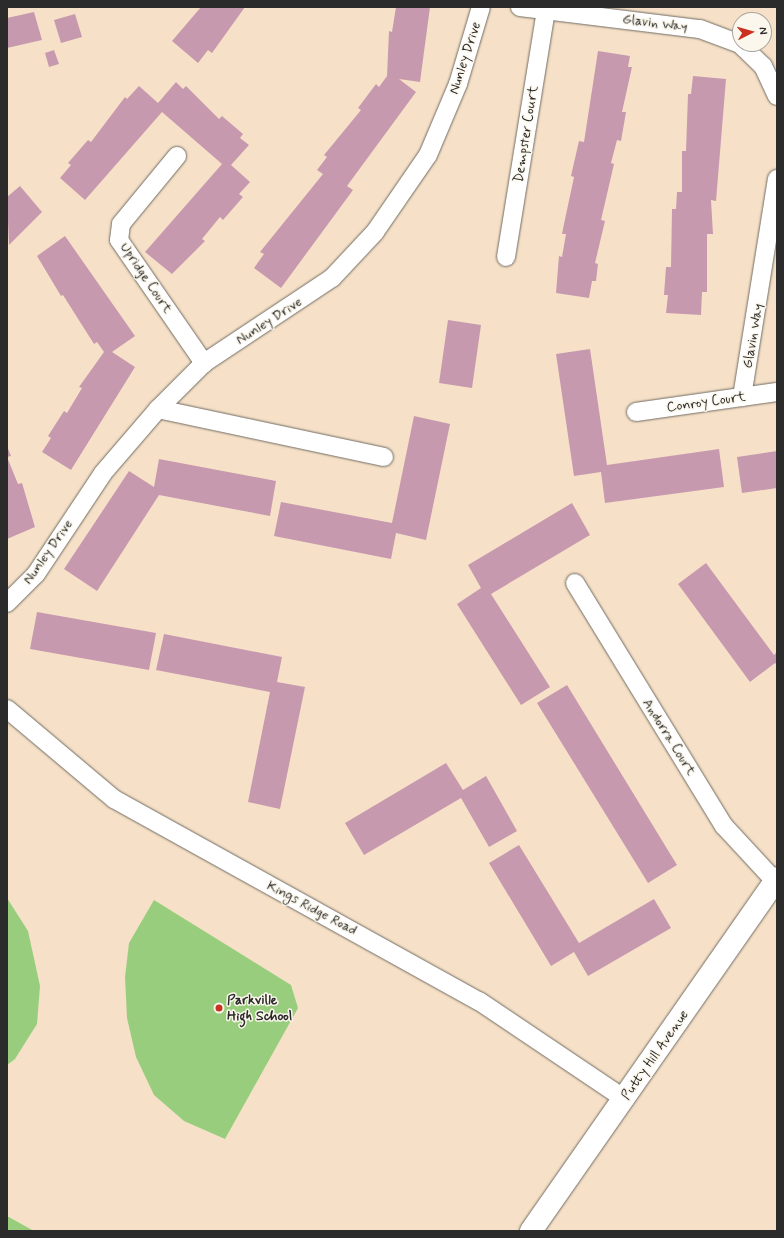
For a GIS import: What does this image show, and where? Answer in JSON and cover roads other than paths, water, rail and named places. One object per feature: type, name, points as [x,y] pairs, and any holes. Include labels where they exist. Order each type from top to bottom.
[{"type":"main road","name":"Putty Hill Avenue","points":[[531,1231],[625,1099],[776,879]]},
{"type":"street","name":"Nunley Drive","points":[[7,603],[36,574],[102,473],[158,408],[204,362],[319,288],[375,232],[428,155],[458,84],[481,7]]},
{"type":"street","name":"Glavin Way","points":[[520,7],[700,29],[732,41]]},
{"type":"street","name":"Dempster Court","points":[[506,257],[546,10]]},
{"type":"street","name":"Glavin Way","points":[[748,52],[763,66],[777,96]]},
{"type":"street","name":"Upridge Court","points":[[177,156],[121,224],[119,240],[204,362]]},
{"type":"street","name":"Glavin Way","points":[[742,397],[777,179]]},
{"type":"street","name":"Conroy Court","points":[[636,412],[777,392]]},
{"type":"street","points":[[158,408],[384,457]]},
{"type":"street","name":"Andorra Court","points":[[575,583],[724,826],[776,879]]},
{"type":"street","name":"Kings Ridge Road","points":[[7,708],[114,799],[479,1001],[625,1099]]},
{"type":"place","name":"Parkville High School","points":[[219,1008]]}]
